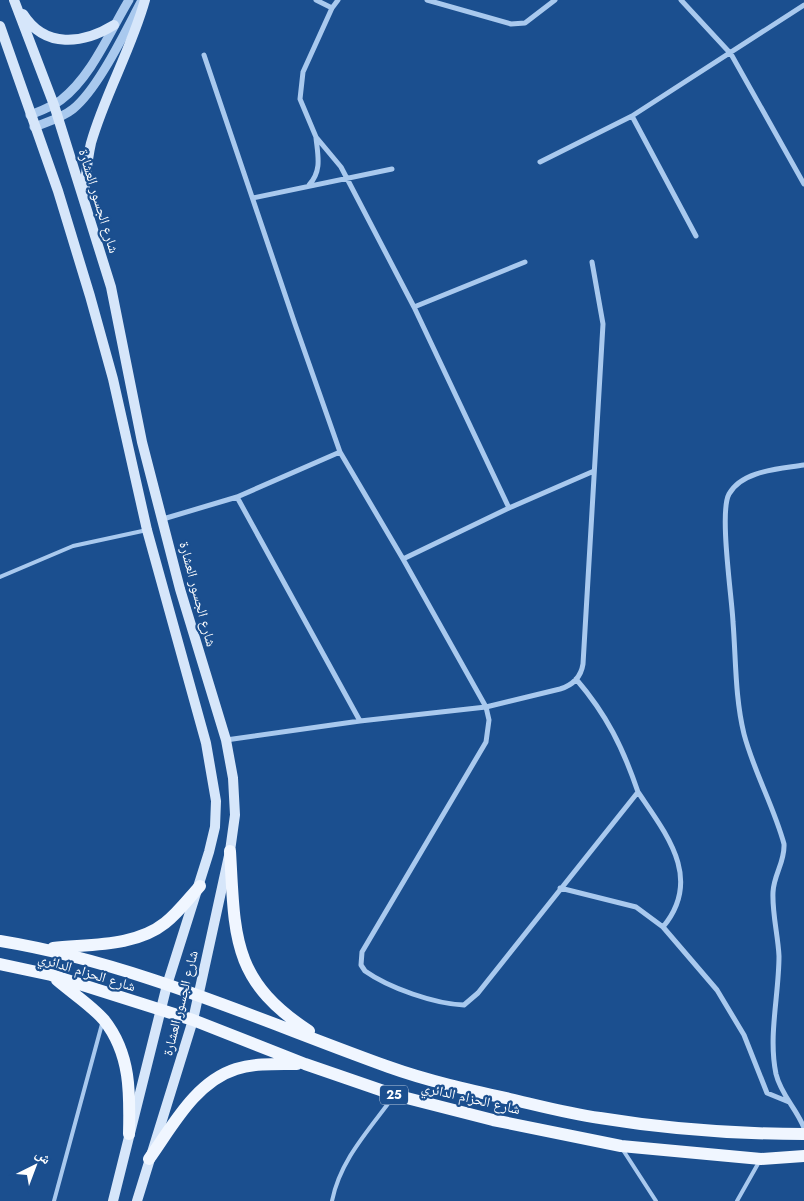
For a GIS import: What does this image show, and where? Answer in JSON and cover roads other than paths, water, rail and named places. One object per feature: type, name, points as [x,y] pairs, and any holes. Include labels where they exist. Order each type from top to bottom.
[{"type":"main road","points":[[14,0],[28,22],[57,39],[74,41],[87,39],[114,26]]},
{"type":"main road","name":"شارع الجسور العشارة","points":[[14,0],[54,105],[110,287],[142,442],[180,589],[226,740],[233,778],[235,815],[230,851],[193,1020],[137,1201]]},
{"type":"main road","points":[[83,196],[91,144],[104,106],[133,41],[144,0]]},
{"type":"main road","name":"شارع الجسور العشارة","points":[[0,26],[61,200],[90,296],[113,379],[147,530],[212,771],[216,801],[215,827],[200,886],[160,1010],[113,1201]]},
{"type":"main road","points":[[230,851],[234,924],[243,960],[261,991],[271,1002],[298,1024],[328,1043]]},
{"type":"main road","points":[[45,948],[125,941],[142,936],[166,923],[200,886]]},
{"type":"main road","name":"شارع الحزام الدائري","points":[[0,941],[45,948],[167,985],[390,1067],[455,1086],[598,1118],[660,1127],[759,1134],[804,1134]]},
{"type":"main road","name":"شارع الحزام الدائري","points":[[0,964],[51,975],[193,1020],[305,1064],[395,1095],[493,1120],[621,1146],[761,1159],[804,1156]]},
{"type":"main road","points":[[51,975],[103,1019],[116,1038],[126,1066],[130,1086],[129,1134]]},
{"type":"main road","points":[[149,1159],[182,1112],[210,1082],[243,1067],[305,1064]]},
{"type":"street","points":[[30,115],[54,105],[70,91],[84,74],[128,0]]},
{"type":"street","points":[[34,127],[58,118],[75,108],[89,90],[144,0]]},
{"type":"street","points":[[316,0],[332,8]]},
{"type":"street","points":[[338,0],[332,8],[303,72],[300,99],[316,137],[347,179],[414,307],[509,508]]},
{"type":"street","points":[[427,0],[511,24],[525,23],[555,0]]},
{"type":"street","points":[[681,0],[688,3],[731,54],[804,184]]},
{"type":"street","points":[[540,162],[632,116],[731,54],[804,4]]},
{"type":"street","points":[[204,55],[294,324],[340,452],[403,559],[486,707],[489,720],[486,742],[362,952],[361,965],[371,976],[412,993],[446,1004],[464,1005],[478,993],[638,792]]},
{"type":"street","points":[[632,116],[696,236]]},
{"type":"street","points":[[309,185],[317,176],[319,167],[316,137]]},
{"type":"street","points":[[253,198],[392,169]]},
{"type":"street","points":[[414,307],[525,262]]},
{"type":"street","points":[[226,740],[360,721],[486,707],[568,686],[582,672],[603,324],[592,262]]},
{"type":"street","points":[[163,519],[237,497],[340,452]]},
{"type":"street","points":[[804,465],[769,471],[743,479],[728,494],[726,516],[735,682],[744,735],[784,844],[785,856],[774,880],[773,892],[779,955],[774,1054],[780,1086],[800,1117],[804,1128]]},
{"type":"street","points":[[403,559],[509,508],[594,471]]},
{"type":"street","points":[[237,497],[360,721]]},
{"type":"street","points":[[576,679],[597,704],[616,737],[638,792],[670,845],[681,876],[682,889],[679,901],[673,915],[663,927]]},
{"type":"street","points":[[560,888],[636,907],[663,927],[717,990],[744,1035],[767,1093],[789,1102]]},
{"type":"lane","points":[[0,577],[74,546],[147,530]]},
{"type":"lane","points":[[54,1201],[103,1019]]},
{"type":"lane","points":[[332,1201],[340,1173],[350,1156],[395,1095]]},
{"type":"lane","points":[[621,1146],[656,1201]]},
{"type":"lane","points":[[737,1201],[761,1159]]}]
